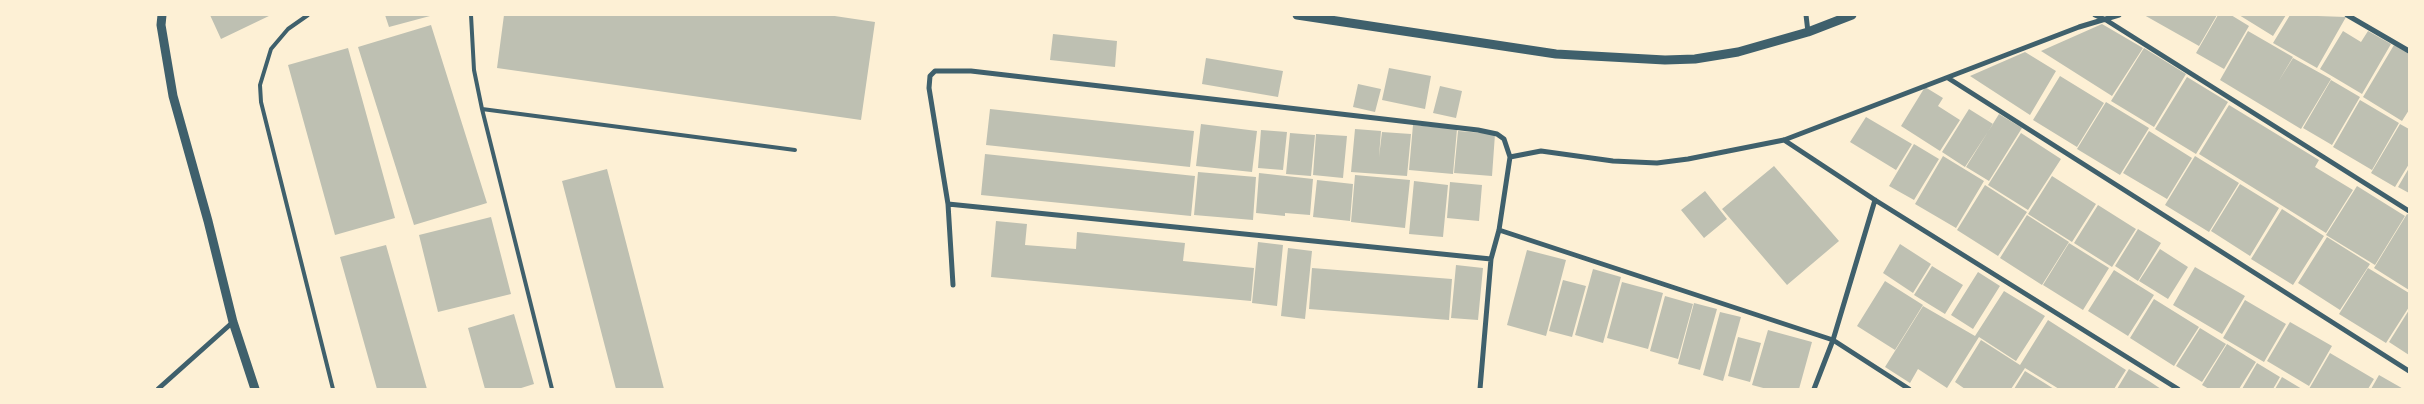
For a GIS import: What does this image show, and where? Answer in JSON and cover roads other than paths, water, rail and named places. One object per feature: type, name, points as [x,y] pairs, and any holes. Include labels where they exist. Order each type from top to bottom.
[{"type":"street","points":[[162,15],[161,24],[173,96],[208,221],[233,322],[255,389]]},
{"type":"street","points":[[1297,15],[1556,54],[1665,60],[1695,59],[1738,52],[1808,32],[1852,15]]},
{"type":"street","points":[[1806,15],[1808,32]]},
{"type":"street","points":[[2095,15],[2106,20],[2409,211]]},
{"type":"street","points":[[1510,158],[1541,151],[1613,161],[1657,162],[1688,159],[1784,140],[2079,27],[2119,15]]},
{"type":"street","points":[[2347,15],[2409,51]]},
{"type":"street","points":[[953,285],[948,204],[929,88],[930,76],[936,70],[971,71],[1478,130],[1497,134],[1504,139],[1510,158],[1498,230],[1491,258],[1480,389]]},
{"type":"street","points":[[1948,78],[2409,371]]},
{"type":"street","points":[[1784,140],[1875,200],[2178,389]]},
{"type":"street","points":[[1814,389],[1833,340],[1875,200]]},
{"type":"street","points":[[948,204],[1491,258]]},
{"type":"street","points":[[1498,230],[1833,340],[1909,389]]},
{"type":"street","points":[[158,389],[233,322]]},
{"type":"lane","points":[[308,15],[288,29],[271,49],[260,85],[261,102],[333,389]]},
{"type":"lane","points":[[472,15],[474,70],[482,109],[552,389]]},
{"type":"lane","points":[[482,109],[795,150]]}]
